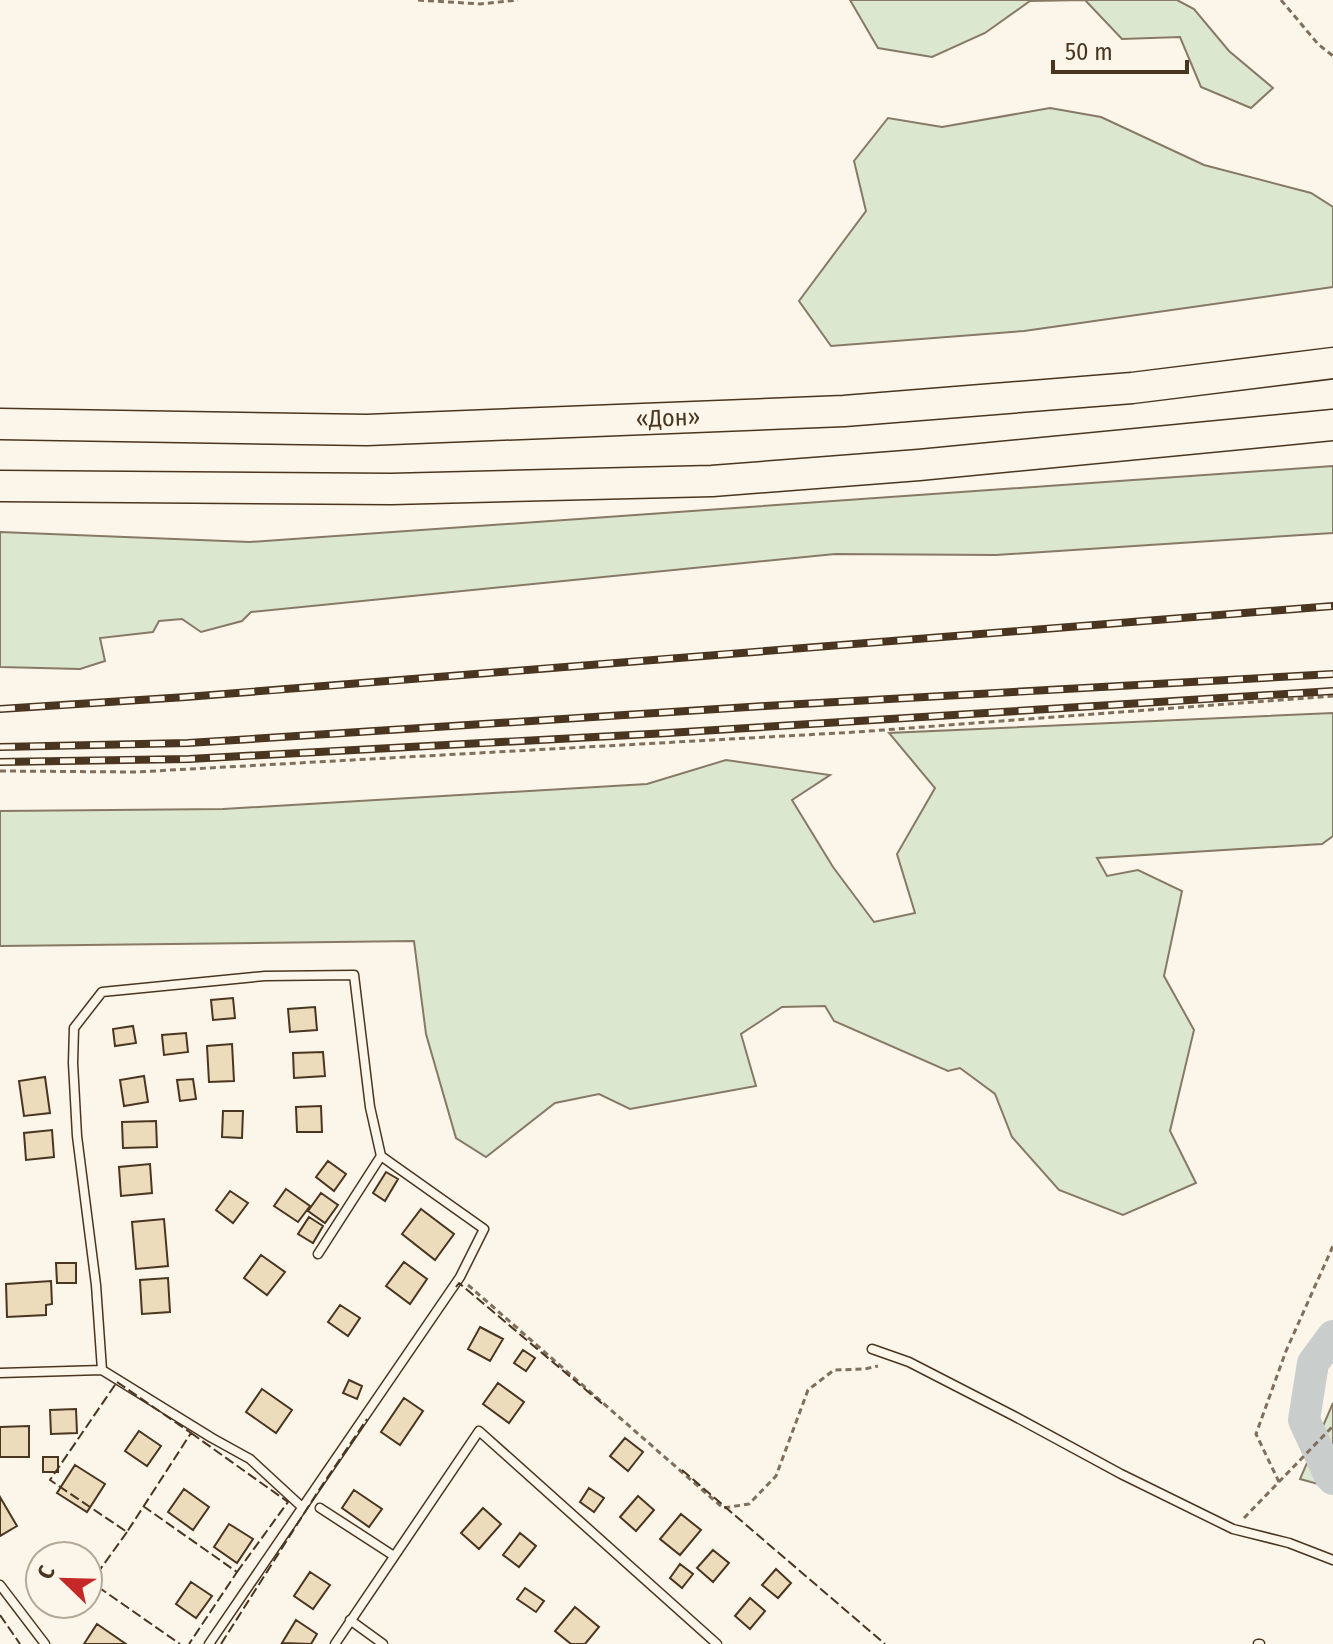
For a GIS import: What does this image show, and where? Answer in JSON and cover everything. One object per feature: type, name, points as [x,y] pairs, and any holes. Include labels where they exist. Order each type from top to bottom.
[{"type":"highway","name":"«Дон»","points":[[0,424],[367,430],[844,411],[1132,388],[1333,363]]},
{"type":"highway","points":[[0,486],[391,489],[712,481],[964,461],[1333,425]]},
{"type":"lane","points":[[102,1370],[96,1285],[77,1136],[74,1028],[102,992],[265,976],[354,975],[370,1107],[381,1156],[484,1229],[460,1277],[209,1644]]},
{"type":"lane","points":[[318,1254],[381,1156]]},
{"type":"lane","points":[[872,1349],[909,1362],[1121,1474],[1233,1529],[1289,1543],[1332,1562]]},
{"type":"lane","points":[[0,1373],[102,1370],[250,1459],[302,1507]]},
{"type":"lane","points":[[335,1644],[479,1431],[717,1644]]},
{"type":"lane","points":[[320,1508],[394,1556]]},
{"type":"lane","points":[[0,1585],[45,1644]]},
{"type":"lane","points":[[350,1620],[383,1644]]},
{"type":"path","points":[[418,0],[480,4],[518,0]]},
{"type":"path","points":[[1281,0],[1318,44],[1333,56]]},
{"type":"path","points":[[0,771],[136,772],[841,733],[1333,696]]},
{"type":"path","points":[[1279,1482],[1256,1434],[1286,1351],[1333,1246]]},
{"type":"path","points":[[460,1277],[723,1508],[749,1504],[776,1476],[808,1390],[834,1370],[909,1362]]},
{"type":"path","points":[[1233,1529],[1333,1426]]},
{"type":"green space","points":[[850,0],[1085,0],[1030,1],[985,33],[932,57],[878,48]]},
{"type":"green space","points":[[1085,0],[1177,0],[1194,9],[1229,51],[1273,88],[1251,108],[1201,87],[1180,37],[1122,39]]},
{"type":"green space","points":[[1050,108],[1101,117],[1204,165],[1311,193],[1333,207],[1333,287],[1024,331],[831,346],[799,301],[866,211],[854,161],[888,118],[942,127]]},
{"type":"green space","points":[[1333,466],[1333,533],[996,555],[835,554],[251,612],[242,621],[201,632],[182,619],[159,621],[153,632],[100,638],[105,661],[80,669],[0,667],[0,532],[250,542]]},
{"type":"green space","points":[[1333,713],[1333,836],[1322,844],[1097,858],[1107,876],[1138,870],[1182,891],[1164,976],[1194,1030],[1170,1131],[1196,1183],[1123,1215],[1059,1190],[1012,1137],[995,1094],[960,1068],[948,1071],[834,1021],[825,1006],[782,1007],[741,1034],[756,1086],[630,1109],[599,1094],[555,1103],[486,1157],[456,1138],[426,1034],[414,941],[0,946],[0,811],[223,809],[647,784],[726,760],[830,775],[792,800],[833,867],[874,922],[915,913],[897,854],[935,788],[889,733]]},
{"type":"green space","points":[[1333,1403],[1333,1488],[1300,1479]]},
{"type":"building","points":[[233,998],[235,1018],[213,1020],[211,1000]]},
{"type":"building","points":[[315,1007],[317,1030],[290,1032],[288,1009]]},
{"type":"building","points":[[133,1026],[136,1043],[115,1046],[113,1029]]},
{"type":"building","points":[[186,1033],[188,1052],[164,1055],[162,1035]]},
{"type":"building","points":[[232,1044],[234,1081],[209,1082],[207,1046]]},
{"type":"building","points":[[323,1052],[325,1076],[294,1078],[293,1053]]},
{"type":"building","points":[[144,1076],[148,1102],[124,1106],[120,1080]]},
{"type":"building","points":[[45,1077],[50,1113],[24,1116],[19,1081]]},
{"type":"building","points":[[193,1079],[196,1099],[180,1101],[177,1080]]},
{"type":"building","points":[[321,1106],[322,1132],[297,1132],[296,1107]]},
{"type":"building","points":[[223,1111],[243,1111],[242,1138],[222,1137]]},
{"type":"building","points":[[156,1121],[157,1147],[123,1148],[122,1122]]},
{"type":"building","points":[[52,1130],[54,1157],[26,1160],[24,1133]]},
{"type":"building","points":[[328,1161],[346,1174],[334,1191],[316,1177]]},
{"type":"building","points":[[150,1164],[152,1193],[121,1196],[119,1167]]},
{"type":"building","points":[[386,1172],[398,1179],[385,1201],[373,1193]]},
{"type":"building","points":[[286,1189],[310,1206],[298,1222],[274,1206]]},
{"type":"building","points":[[230,1191],[248,1203],[233,1223],[216,1210]]},
{"type":"building","points":[[321,1193],[338,1205],[325,1223],[308,1211]]},
{"type":"building","points":[[421,1209],[454,1234],[435,1260],[402,1234]]},
{"type":"building","points":[[309,1217],[323,1226],[313,1243],[298,1234]]},
{"type":"building","points":[[164,1219],[168,1266],[136,1269],[132,1222]]},
{"type":"building","points":[[261,1255],[285,1272],[267,1295],[244,1278]]},
{"type":"building","points":[[404,1262],[427,1279],[410,1304],[386,1286]]},
{"type":"building","points":[[56,1263],[76,1263],[76,1283],[57,1283]]},
{"type":"building","points":[[168,1278],[170,1312],[142,1314],[140,1280]]},
{"type":"building","points":[[51,1281],[52,1304],[46,1305],[46,1315],[7,1317],[6,1284]]},
{"type":"building","points":[[340,1305],[360,1318],[348,1336],[328,1322]]},
{"type":"building","points":[[480,1327],[503,1339],[490,1361],[468,1349]]},
{"type":"building","points":[[523,1350],[535,1358],[526,1371],[514,1363]]},
{"type":"building","points":[[349,1380],[362,1386],[357,1399],[343,1393]]},
{"type":"building","points":[[498,1383],[524,1402],[509,1423],[483,1404]]},
{"type":"building","points":[[262,1389],[292,1410],[276,1433],[246,1412]]},
{"type":"building","points":[[404,1398],[423,1411],[400,1445],[381,1432]]},
{"type":"building","points":[[76,1409],[77,1433],[51,1434],[50,1410]]},
{"type":"building","points":[[29,1426],[29,1457],[0,1457],[0,1427]]},
{"type":"building","points":[[139,1431],[161,1446],[147,1466],[125,1451]]},
{"type":"building","points":[[625,1438],[643,1452],[628,1471],[610,1456]]},
{"type":"building","points":[[43,1457],[58,1457],[58,1472],[43,1472]]},
{"type":"building","points":[[75,1465],[105,1484],[87,1512],[57,1493]]},
{"type":"building","points":[[589,1488],[604,1498],[594,1512],[580,1502]]},
{"type":"building","points":[[184,1489],[209,1507],[193,1530],[168,1512]]},
{"type":"building","points":[[354,1490],[382,1509],[369,1527],[342,1508]]},
{"type":"building","points":[[638,1496],[654,1510],[636,1531],[620,1517]]},
{"type":"building","points":[[0,1497],[17,1526],[0,1536]]},
{"type":"building","points":[[483,1508],[501,1524],[479,1549],[461,1533]]},
{"type":"building","points":[[681,1514],[701,1530],[680,1555],[660,1539]]},
{"type":"building","points":[[229,1524],[253,1539],[237,1563],[214,1547]]},
{"type":"building","points":[[520,1533],[536,1546],[519,1567],[503,1555]]},
{"type":"building","points":[[713,1550],[729,1563],[713,1582],[697,1568]]},
{"type":"building","points":[[680,1564],[693,1574],[682,1588],[670,1578]]},
{"type":"building","points":[[776,1569],[791,1583],[778,1598],[762,1585]]},
{"type":"building","points":[[310,1572],[330,1585],[313,1609],[294,1596]]},
{"type":"building","points":[[191,1582],[212,1596],[196,1618],[176,1604]]},
{"type":"building","points":[[525,1588],[544,1601],[536,1612],[517,1599]]},
{"type":"building","points":[[750,1598],[765,1611],[750,1629],[735,1616]]},
{"type":"building","points":[[575,1607],[599,1627],[585,1644],[571,1644],[555,1631]]},
{"type":"building","points":[[296,1620],[317,1634],[311,1644],[282,1643]]},
{"type":"building","points":[[97,1624],[126,1644],[84,1644]]},
{"type":"waterway","points":[[1333,1336],[1313,1363],[1304,1420],[1333,1479]]},
{"type":"railway","points":[[0,709],[1333,606]]},
{"type":"railway","points":[[0,747],[188,743],[1333,674]]},
{"type":"railway","points":[[0,762],[189,759],[668,733],[1333,691]]},
{"type":"fence","points":[[456,1287],[459,1283],[605,1406]]},
{"type":"fence","points":[[117,1382],[191,1433],[127,1532],[50,1480],[117,1382]]},
{"type":"fence","points":[[221,1644],[367,1419]]},
{"type":"fence","points":[[191,1433],[288,1502],[237,1572]]},
{"type":"fence","points":[[682,1470],[885,1644]]},
{"type":"fence","points":[[143,1506],[237,1572],[189,1644]]},
{"type":"fence","points":[[127,1532],[91,1582],[180,1644]]},
{"type":"fence","points":[[0,1615],[20,1644]]}]
